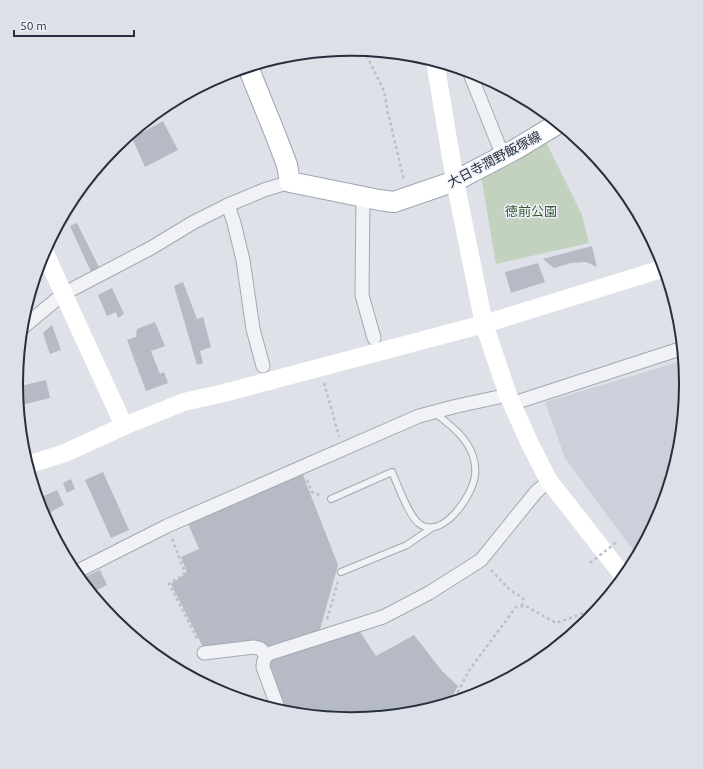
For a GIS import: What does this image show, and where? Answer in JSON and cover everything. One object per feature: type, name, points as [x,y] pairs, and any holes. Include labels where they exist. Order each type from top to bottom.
[{"type":"main road","points":[[250,72],[287,165],[290,182]]},
{"type":"main road","name":"大日寺潤野飯塚線","points":[[290,182],[394,202],[455,181],[503,156],[554,126]]},
{"type":"street","points":[[439,67],[455,181],[484,324],[510,400],[549,481],[621,573]]},
{"type":"street","points":[[472,79],[503,156]]},
{"type":"street","points":[[29,323],[63,294],[151,248],[194,222],[228,205],[264,190],[290,182]]},
{"type":"street","points":[[363,197],[362,295],[374,338]]},
{"type":"street","points":[[228,205],[243,260],[253,328],[263,366]]},
{"type":"street","points":[[48,260],[124,426]]},
{"type":"street","points":[[32,463],[65,452],[184,402],[484,324],[659,270]]},
{"type":"street","points":[[80,569],[167,526],[418,416],[457,406],[510,400],[678,350]]},
{"type":"street","points":[[277,705],[263,667],[263,661],[266,656],[271,652],[383,617],[429,593],[482,560],[536,492],[549,481]]},
{"type":"street","points":[[204,653],[254,648],[260,649],[266,656]]},
{"type":"lane","points":[[341,572],[407,544],[433,527],[448,520],[455,514],[462,504],[472,486],[475,476],[474,461],[471,449],[461,435],[434,412]]},
{"type":"lane","points":[[331,499],[392,472],[416,520],[426,527],[433,527]]},
{"type":"path","points":[[367,57],[384,91],[408,198]]},
{"type":"path","points":[[323,381],[344,449]]},
{"type":"path","points":[[167,526],[185,573],[169,584],[204,653]]},
{"type":"path","points":[[590,563],[618,541]]},
{"type":"path","points":[[482,560],[510,590],[523,598],[522,606]]},
{"type":"path","points":[[325,636],[327,622],[341,572]]},
{"type":"path","points":[[455,696],[470,669],[516,607],[526,606],[556,623],[590,610]]},
{"type":"shaded area","points":[[679,362],[679,406],[674,449],[663,490],[646,530],[634,552],[565,458],[545,402]]},
{"type":"green space","name":"徳前公園","points":[[544,138],[582,215],[589,243],[496,264],[481,176]]},
{"type":"building","points":[[163,121],[178,150],[145,167],[133,140],[141,133]]},
{"type":"building","points":[[77,223],[100,269],[92,274],[70,226]]},
{"type":"building","points":[[592,246],[597,267],[586,262],[571,263],[554,268],[543,259]]},
{"type":"building","points":[[538,263],[545,282],[511,293],[505,272]]},
{"type":"building","points":[[183,282],[197,319],[203,317],[211,347],[200,351],[203,363],[197,365],[174,286]]},
{"type":"building","points":[[112,288],[124,314],[118,318],[116,312],[107,316],[98,295]]},
{"type":"building","points":[[155,322],[165,346],[151,351],[160,374],[164,372],[168,383],[146,391],[127,340],[136,337],[137,329]]},
{"type":"building","points":[[52,325],[61,350],[50,354],[43,333]]},
{"type":"building","points":[[46,380],[50,398],[24,405],[23,385]]},
{"type":"building","points":[[301,470],[338,565],[319,633],[266,649],[204,649],[171,584],[187,573],[181,557],[199,549],[187,521]]},
{"type":"building","points":[[103,472],[129,530],[111,538],[85,480]]},
{"type":"building","points":[[71,479],[75,489],[67,493],[63,483]]},
{"type":"building","points":[[57,490],[64,505],[49,513],[43,496]]},
{"type":"building","points":[[100,570],[107,585],[96,590],[85,577]]},
{"type":"building","points":[[358,629],[376,656],[414,635],[442,671],[458,686],[452,698],[416,707],[394,710],[352,713],[309,710],[295,708],[294,706],[287,707],[281,706],[265,664],[270,655]]}]
